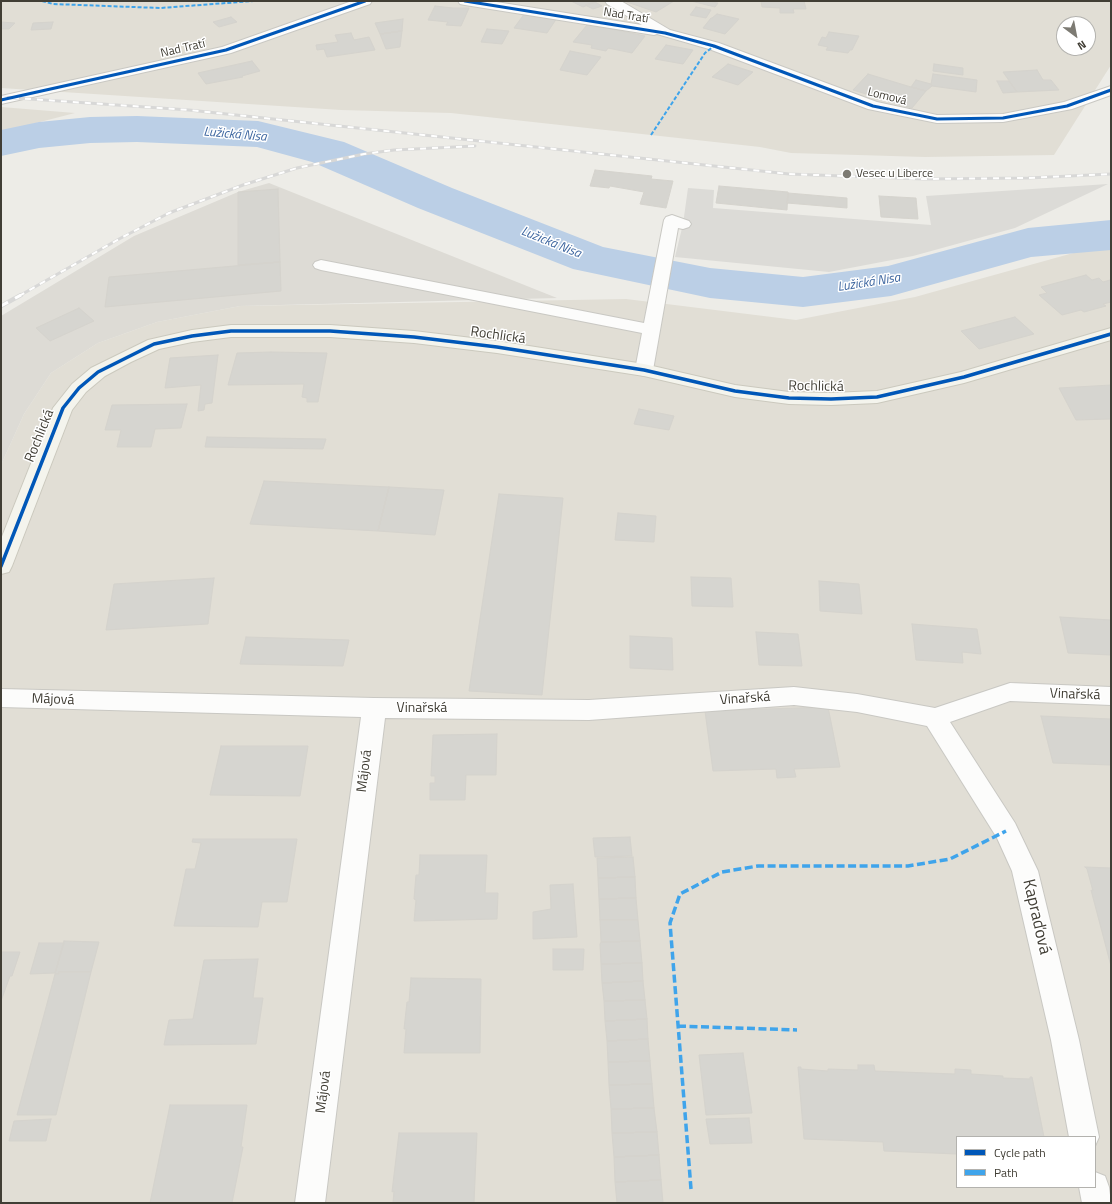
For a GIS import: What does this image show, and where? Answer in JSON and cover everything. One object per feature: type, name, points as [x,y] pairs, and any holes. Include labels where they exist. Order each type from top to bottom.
[{"type":"street","name":"Nad Tratí","points":[[1,100],[226,50],[365,1]]},
{"type":"street","name":"Nad Tratí","points":[[465,1],[665,33]]},
{"type":"street","name":"Lomová","points":[[612,1],[665,33],[714,46],[873,106],[937,118],[1003,118],[1067,106],[1111,90]]},
{"type":"street","name":"Rochlická","points":[[1,566],[63,408],[79,388],[98,372],[154,344],[192,336],[231,331],[330,331],[414,337],[497,347],[644,370],[735,391],[789,398],[831,399],[878,396],[964,378],[1111,334]]},
{"type":"street","name":"Vinařská","points":[[374,708],[589,710],[794,696],[857,703],[935,718],[1010,692],[1111,696]]},
{"type":"street","name":"Májová","points":[[1,698],[374,708],[310,1203]]},
{"type":"street","name":"Kapraďová","points":[[935,718],[1006,831],[1026,871],[1065,1040],[1084,1136]]},
{"type":"street","points":[[1094,1188],[1097,1203]]},
{"type":"lane","points":[[644,370],[672,220],[683,224]]},
{"type":"lane","points":[[321,265],[652,330]]},
{"type":"shaded area","points":[[1,1],[1111,1],[1111,65],[1054,155],[925,157],[791,153],[760,147],[451,113],[341,110],[1,88]]},
{"type":"shaded area","points":[[1,107],[75,113],[1,132]]},
{"type":"shaded area","points":[[269,183],[557,298],[240,306],[157,322],[98,343],[51,373],[24,414],[1,465],[1,316],[134,236],[238,192]]},
{"type":"shaded area","points":[[1108,184],[1015,228],[913,256],[829,272],[675,257],[683,224],[688,188],[714,190],[713,208],[931,225],[926,196]]},
{"type":"shaded area","points":[[1111,249],[1111,1203],[1,1203],[1,465],[24,414],[51,373],[98,343],[157,322],[240,306],[626,299],[796,320],[915,297],[1084,250]]},
{"type":"building","points":[[571,1],[593,1],[595,2],[583,7]]},
{"type":"building","points":[[624,1],[674,1],[656,12]]},
{"type":"building","points":[[691,1],[713,1],[712,2],[718,3],[715,7]]},
{"type":"building","points":[[761,1],[804,1],[806,9],[793,9],[794,13],[780,13],[780,8],[762,7]]},
{"type":"building","points":[[595,2],[602,6],[593,9],[585,5]]},
{"type":"building","points":[[435,6],[469,8],[461,26],[446,25],[448,22],[428,20]]},
{"type":"building","points":[[696,7],[711,10],[706,18],[690,15]]},
{"type":"building","points":[[525,13],[557,18],[547,33],[514,28]]},
{"type":"building","points":[[717,14],[739,19],[725,34],[703,28],[711,18]]},
{"type":"building","points":[[231,17],[237,22],[219,27],[213,22]]},
{"type":"building","points":[[403,19],[402,31],[380,34],[375,23]]},
{"type":"building","points":[[1,22],[15,23],[9,29],[1,29]]},
{"type":"building","points":[[53,22],[51,29],[31,30],[33,23]]},
{"type":"building","points":[[587,25],[645,36],[632,53],[608,48],[606,51],[591,48],[592,45],[573,42]]},
{"type":"building","points":[[487,29],[509,31],[502,44],[481,42]]},
{"type":"building","points":[[402,31],[400,47],[386,49],[380,34]]},
{"type":"building","points":[[829,32],[859,36],[852,50],[848,53],[826,50],[828,47],[818,45],[822,37],[826,38]]},
{"type":"building","points":[[351,33],[354,40],[369,37],[375,50],[327,57],[324,49],[317,50],[316,45],[338,42],[335,35]]},
{"type":"building","points":[[666,45],[693,50],[683,64],[655,59]]},
{"type":"building","points":[[570,51],[601,57],[587,75],[560,70]]},
{"type":"building","points":[[252,61],[260,71],[242,76],[243,77],[206,84],[198,73]]},
{"type":"building","points":[[728,64],[753,72],[738,85],[712,77]]},
{"type":"building","points":[[934,64],[963,68],[963,75],[933,71]]},
{"type":"building","points":[[1037,70],[1043,80],[1051,80],[1059,90],[1017,92],[1003,72]]},
{"type":"building","points":[[868,74],[926,91],[912,108],[853,90]]},
{"type":"building","points":[[933,74],[977,80],[976,92],[932,86]]},
{"type":"building","points":[[916,80],[931,84],[932,86],[926,91],[911,87]]},
{"type":"building","points":[[997,81],[1009,81],[1017,92],[1003,93]]},
{"type":"building","points":[[595,170],[652,176],[651,179],[673,181],[666,208],[640,204],[644,192],[610,186],[609,188],[590,186]]},
{"type":"building","points":[[719,186],[788,192],[787,210],[716,203]]},
{"type":"building","points":[[278,189],[280,262],[238,265],[238,192]]},
{"type":"building","points":[[788,193],[847,198],[847,208],[787,203]]},
{"type":"building","points":[[879,196],[916,198],[918,219],[881,217]]},
{"type":"building","points":[[280,262],[281,291],[105,307],[109,277]]},
{"type":"building","points":[[1086,275],[1092,280],[1099,278],[1103,282],[1110,280],[1111,302],[1103,304],[1106,306],[1084,312],[1081,310],[1062,315],[1039,295],[1047,293],[1041,287]]},
{"type":"building","points":[[79,308],[94,321],[50,341],[36,328]]},
{"type":"building","points":[[1015,317],[1034,334],[979,349],[961,331]]},
{"type":"building","points":[[237,353],[327,353],[318,402],[307,402],[307,398],[302,397],[304,384],[228,385]]},
{"type":"building","points":[[218,355],[212,403],[205,404],[204,410],[198,411],[201,385],[165,388],[170,358]]},
{"type":"building","points":[[1111,385],[1111,419],[1076,420],[1059,388]]},
{"type":"building","points":[[187,404],[181,428],[155,429],[151,447],[117,447],[121,430],[105,430],[112,405]]},
{"type":"building","points":[[639,409],[674,416],[669,430],[634,424]]},
{"type":"building","points":[[207,437],[326,439],[323,449],[205,447]]},
{"type":"building","points":[[264,481],[389,487],[378,531],[250,524]]},
{"type":"building","points":[[389,487],[444,490],[435,535],[378,531]]},
{"type":"building","points":[[499,494],[563,498],[542,695],[469,691]]},
{"type":"building","points":[[618,513],[656,516],[654,542],[615,540]]},
{"type":"building","points":[[691,577],[731,578],[733,607],[692,606]]},
{"type":"building","points":[[214,578],[208,624],[106,630],[114,584]]},
{"type":"building","points":[[819,581],[859,584],[862,614],[820,611]]},
{"type":"building","points":[[1060,617],[1111,620],[1111,655],[1068,653]]},
{"type":"building","points":[[912,624],[977,629],[981,654],[962,652],[963,663],[916,660]]},
{"type":"building","points":[[756,632],[798,634],[802,666],[759,665]]},
{"type":"building","points":[[630,636],[672,638],[673,670],[630,668]]},
{"type":"building","points":[[246,637],[349,640],[343,666],[240,664]]},
{"type":"building","points":[[828,707],[840,767],[794,769],[796,777],[777,778],[776,769],[713,771],[705,711]]},
{"type":"building","points":[[1041,716],[1111,719],[1111,765],[1053,763]]},
{"type":"building","points":[[497,734],[496,775],[466,775],[465,800],[430,800],[430,783],[435,783],[435,776],[431,776],[433,735]]},
{"type":"building","points":[[221,746],[308,746],[300,796],[210,795]]},
{"type":"building","points":[[630,837],[632,856],[595,857],[593,838]]},
{"type":"building","points":[[193,839],[297,839],[287,902],[262,902],[258,927],[174,926],[186,869],[195,869],[201,843],[192,842]]},
{"type":"building","points":[[420,855],[487,855],[485,893],[498,893],[497,919],[414,921],[416,875],[419,875]]},
{"type":"building","points":[[633,857],[635,877],[598,878],[597,858]]},
{"type":"building","points":[[1085,867],[1111,868],[1111,966],[1091,890],[1093,891],[1087,869]]},
{"type":"building","points":[[635,877],[636,898],[599,899],[598,878]]},
{"type":"building","points":[[573,884],[577,937],[533,939],[533,912],[551,909],[550,885]]},
{"type":"building","points":[[636,898],[638,920],[600,920],[599,899]]},
{"type":"building","points":[[600,920],[638,920],[640,941],[601,942]]},
{"type":"building","points":[[64,941],[99,942],[91,972],[59,972],[59,974],[55,974]]},
{"type":"building","points":[[640,941],[642,963],[601,964],[601,942]]},
{"type":"building","points":[[39,943],[64,943],[55,973],[30,974]]},
{"type":"building","points":[[553,949],[584,949],[583,970],[553,970]]},
{"type":"building","points":[[1,952],[20,952],[12,976],[10,976],[1,1001]]},
{"type":"building","points":[[258,959],[253,998],[263,998],[256,1044],[164,1045],[169,1020],[193,1019],[204,960]]},
{"type":"building","points":[[642,963],[643,981],[602,983],[601,964]]},
{"type":"building","points":[[59,972],[91,972],[56,1115],[17,1115],[55,974],[59,974]]},
{"type":"building","points":[[411,978],[481,979],[480,1053],[404,1053],[406,1029],[404,1029],[407,1002],[409,1002]]},
{"type":"building","points":[[643,981],[645,1000],[604,1001],[602,983]]},
{"type":"building","points":[[645,1000],[647,1019],[605,1021],[604,1001]]},
{"type":"building","points":[[647,1019],[648,1039],[607,1041],[605,1021]]},
{"type":"building","points":[[648,1039],[650,1061],[608,1062],[607,1041]]},
{"type":"building","points":[[743,1053],[752,1113],[706,1115],[699,1055]]},
{"type":"building","points":[[650,1061],[652,1084],[609,1085],[608,1062]]},
{"type":"building","points":[[858,1065],[874,1065],[875,1071],[955,1074],[955,1069],[971,1070],[971,1074],[1003,1076],[1003,1078],[1030,1079],[1030,1077],[1032,1077],[1044,1136],[956,1136],[956,1154],[884,1151],[883,1142],[804,1139],[798,1067],[801,1067],[801,1069],[828,1071],[828,1069],[858,1070]]},
{"type":"building","points":[[652,1084],[654,1108],[611,1109],[609,1085]]},
{"type":"building","points":[[170,1105],[247,1105],[241,1147],[243,1147],[232,1203],[150,1203]]},
{"type":"building","points":[[654,1108],[657,1132],[612,1133],[611,1109]]},
{"type":"building","points":[[749,1118],[752,1143],[710,1144],[706,1119]]},
{"type":"building","points":[[51,1119],[46,1141],[9,1141],[14,1121]]},
{"type":"building","points":[[657,1132],[659,1155],[614,1157],[612,1133]]},
{"type":"building","points":[[399,1133],[477,1133],[474,1203],[393,1203],[394,1191],[392,1192]]},
{"type":"building","points":[[659,1155],[661,1180],[615,1182],[614,1157]]},
{"type":"building","points":[[661,1180],[663,1203],[617,1203],[615,1182]]},
{"type":"waterway","name":"Lužická Nisa","points":[[1,143],[39,135],[90,130],[137,129],[258,134],[328,152],[435,198],[590,259],[710,283],[803,292],[891,281],[1028,243],[1111,235]]},
{"type":"railway","points":[[1,97],[189,110],[789,174],[924,179],[1028,178],[1111,174]]},
{"type":"railway","points":[[19,296],[119,239],[169,213],[243,185],[297,168],[364,154],[394,150],[475,146]]},
{"type":"railway","points":[[1,306],[21,295]]},
{"type":"marked path","points":[[42,1],[53,4],[160,8],[253,1]]},
{"type":"marked path","points":[[651,135],[705,53],[714,46]]},
{"type":"marked path","points":[[691,1189],[670,923],[680,894],[722,872],[758,866],[908,866],[950,859],[1006,831]]},
{"type":"marked path","points":[[678,1026],[797,1030]]},
{"type":"cycle path","points":[[1,100],[226,50],[365,1]]},
{"type":"cycle path","points":[[465,1],[665,33],[714,46],[873,106],[937,119],[1003,118],[1067,106],[1111,90]]},
{"type":"cycle path","points":[[1,566],[63,408],[79,388],[98,372],[154,344],[192,336],[231,331],[330,331],[414,337],[497,347],[644,370],[735,391],[789,398],[831,399],[877,397],[964,377],[1111,334]]},
{"type":"place","name":"Vesec u Liberce","points":[[847,174]]}]
